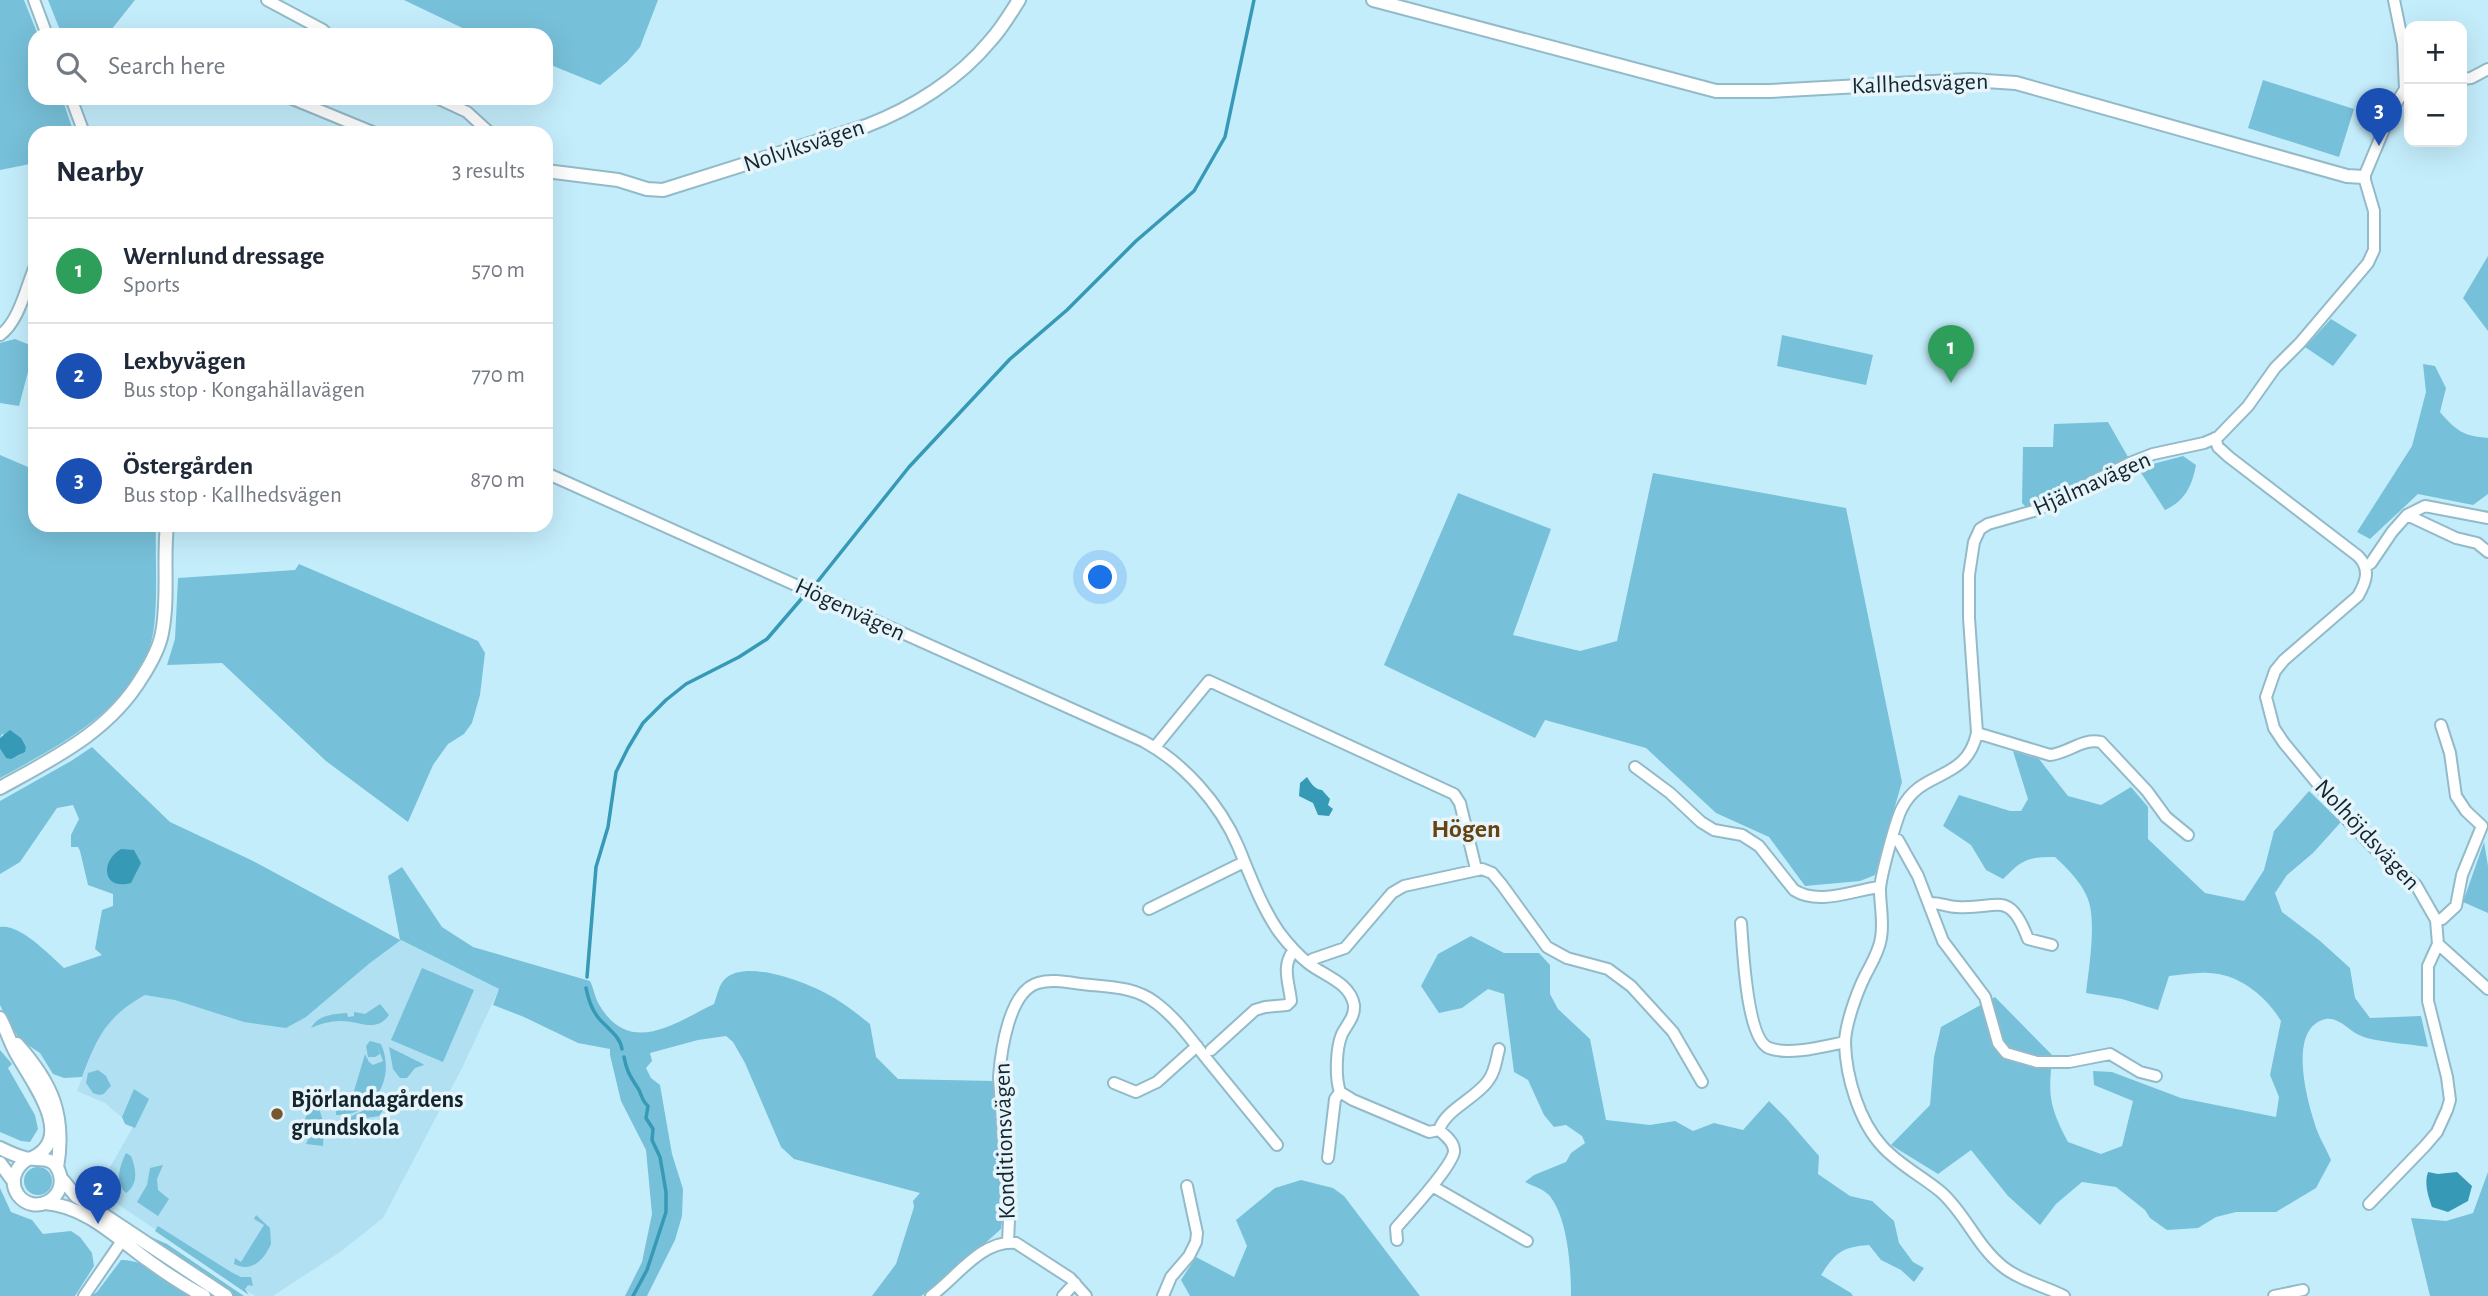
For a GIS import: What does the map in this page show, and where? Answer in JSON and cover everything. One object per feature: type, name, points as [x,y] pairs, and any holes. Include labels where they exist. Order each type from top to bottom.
[{"type":"street","points":[[34,0],[44,28]]},
{"type":"street","points":[[267,0],[319,28]]},
{"type":"street","name":"Nolviksvägen","points":[[553,172],[618,180],[647,189],[663,190],[866,126],[897,114],[920,101],[963,67],[992,40],[1020,0]]},
{"type":"street","name":"Kallhedsvägen","points":[[1373,0],[1716,91],[1770,92],[1970,80],[2016,83],[2347,176],[2364,177]]},
{"type":"street","points":[[2394,0],[2403,44],[2407,84]]},
{"type":"street","points":[[2467,78],[2488,69]]},
{"type":"street","points":[[2365,566],[2358,556],[2229,457],[2218,447],[2215,439],[2226,431],[2248,406],[2274,368],[2300,343],[2368,263],[2374,250],[2374,211],[2364,177],[2392,110],[2404,93]]},
{"type":"street","points":[[74,105],[81,126]]},
{"type":"street","points":[[307,105],[358,126]]},
{"type":"street","points":[[452,105],[467,112],[482,126]]},
{"type":"street","points":[[0,335],[10,326],[28,283]]},
{"type":"street","name":"Hjälmavägen","points":[[1978,733],[1969,585],[1971,552],[1980,529],[1988,524],[2037,510],[2153,454],[2215,439]]},
{"type":"street","name":"Högenvägen","points":[[553,476],[1154,747],[1181,769],[1205,794],[1225,821],[1277,928],[1308,963],[1340,983],[1349,993],[1354,1005],[1353,1016],[1342,1034],[1339,1047],[1340,1091],[1335,1099],[1328,1158]]},
{"type":"street","points":[[2407,515],[2425,506],[2488,518]]},
{"type":"street","points":[[2407,515],[2456,538],[2477,543],[2488,552]]},
{"type":"street","name":"Nolhöjdsvägen","points":[[2369,1204],[2437,1132],[2447,1110],[2447,1077],[2428,1002],[2428,967],[2438,944],[2436,920],[2416,885],[2350,823],[2284,743],[2274,728],[2266,697],[2274,671],[2284,660],[2358,596],[2365,583],[2365,566],[2371,563],[2407,515]]},
{"type":"street","points":[[0,788],[87,738],[113,715],[139,683],[152,661],[162,635],[167,532]]},
{"type":"street","points":[[1154,747],[1209,681],[1454,794],[1460,803],[1476,869]]},
{"type":"street","points":[[2436,920],[2442,919],[2456,906],[2462,875],[2485,824],[2466,811],[2456,796],[2450,753],[2441,725]]},
{"type":"street","points":[[2064,1296],[2004,1268],[1941,1192],[1882,1146],[1869,1126],[1852,1087],[1845,1042],[1858,993],[1878,952],[1881,939],[1880,887],[1896,820],[1909,796],[1921,785],[1959,767],[1966,760],[1978,733],[2050,755],[2086,741],[2101,742],[2147,791],[2166,817],[2188,835]]},
{"type":"street","points":[[1635,767],[1670,793],[1701,822],[1714,830],[1742,835],[1759,846],[1787,882],[1802,895],[1825,897],[1880,887]]},
{"type":"street","points":[[1893,839],[1898,840],[1903,847],[1943,941],[1985,997],[1998,1043],[2006,1054],[2037,1062],[2069,1062],[2110,1054],[2140,1072],[2156,1076]]},
{"type":"street","points":[[1149,909],[1244,862]]},
{"type":"street","points":[[1308,963],[1345,948],[1392,893],[1404,886],[1476,869],[1492,873],[1547,947],[1567,958],[1608,969],[1631,986],[1673,1032],[1702,1082]]},
{"type":"street","points":[[1929,904],[1936,902],[1959,907],[1998,904],[2006,906],[2020,919],[2028,939],[2052,945]]},
{"type":"street","points":[[1741,923],[1752,1015],[1755,1032],[1761,1042],[1768,1048],[1783,1051],[1845,1042]]},
{"type":"street","points":[[2438,944],[2488,989]]},
{"type":"street","points":[[1211,1050],[1255,1010],[1287,1005],[1290,1002],[1286,971],[1287,961],[1294,950]]},
{"type":"street","name":"Konditionsvägen","points":[[1008,1242],[1000,1069],[1010,1018],[1017,1000],[1034,984],[1044,981],[1129,989],[1144,994],[1158,1004],[1197,1046],[1277,1145]]},
{"type":"street","points":[[0,1018],[16,1053],[51,1109],[59,1147],[60,1187],[56,1195],[45,1203],[37,1205],[26,1202],[17,1194],[14,1182],[0,1163]]},
{"type":"street","points":[[1114,1083],[1136,1092],[1148,1087],[1197,1046]]},
{"type":"street","points":[[1440,1130],[1444,1120],[1486,1084],[1493,1072],[1499,1049]]},
{"type":"street","points":[[1340,1091],[1353,1100],[1429,1132],[1440,1130]]},
{"type":"street","points":[[14,1182],[19,1167],[47,1149],[50,1143],[51,1109]]},
{"type":"street","points":[[1397,1240],[1396,1228],[1432,1186],[1454,1151],[1452,1143],[1440,1130]]},
{"type":"street","points":[[0,1148],[30,1159],[46,1159],[76,1196],[167,1273],[204,1296]]},
{"type":"street","points":[[1163,1296],[1171,1277],[1189,1256],[1196,1242],[1197,1233],[1187,1186]]},
{"type":"street","points":[[1432,1186],[1527,1241]]},
{"type":"street","points":[[45,1203],[69,1207],[126,1236],[226,1296]]},
{"type":"street","points":[[84,1296],[126,1236]]},
{"type":"street","points":[[931,1296],[990,1248],[1008,1242],[1016,1243],[1066,1275],[1086,1296]]},
{"type":"street","points":[[1063,1296],[1075,1283]]},
{"type":"street","points":[[2274,1296],[2304,1290]]},
{"type":"shaded area","points":[[0,0],[24,0],[35,28],[28,28],[28,105],[64,105],[72,126],[28,126],[28,164],[0,170]]},
{"type":"shaded area","points":[[48,0],[135,0],[113,28],[59,28]]},
{"type":"shaded area","points":[[404,0],[658,0],[640,47],[600,85],[553,66],[553,28],[462,28]]},
{"type":"shaded area","points":[[2263,80],[2354,109],[2339,157],[2248,128]]},
{"type":"shaded area","points":[[2488,256],[2488,331],[2463,298]]},
{"type":"shaded area","points":[[2331,319],[2357,335],[2333,366],[2305,347]]},
{"type":"shaded area","points":[[1782,335],[1873,355],[1866,385],[1777,366]]},
{"type":"shaded area","points":[[15,339],[28,344],[28,372],[19,406],[0,403],[0,343]]},
{"type":"shaded area","points":[[2423,364],[2435,366],[2446,388],[2440,412],[2466,434],[2488,438],[2488,494],[2473,505],[2418,494],[2370,539],[2357,532],[2412,446],[2426,392]]},
{"type":"shaded area","points":[[2108,422],[2128,457],[2035,506],[2026,507],[2022,503],[2023,447],[2053,447],[2054,424]]},
{"type":"shaded area","points":[[0,455],[28,467],[28,532],[156,532],[156,589],[154,627],[147,654],[135,678],[117,699],[73,736],[0,778],[0,749],[6,758],[20,755],[26,747],[2,734],[0,738]]},
{"type":"shaded area","points":[[2183,456],[2196,465],[2192,480],[2183,497],[2165,510],[2138,468]]},
{"type":"shaded area","points":[[1653,473],[1846,508],[1902,782],[1875,875],[1860,881],[1805,886],[1769,837],[1716,813],[1646,748],[1545,720],[1535,738],[1384,665],[1458,493],[1551,529],[1513,635],[1580,651],[1617,641]]},
{"type":"shaded area","points":[[299,564],[478,641],[485,653],[480,695],[472,723],[464,734],[448,744],[433,765],[408,822],[326,761],[222,663],[167,665],[175,639],[178,578],[295,570]]},
{"type":"shaded area","points":[[10,730],[21,738],[26,747],[25,752],[11,759],[6,758],[0,749],[0,738]]},
{"type":"shaded area","points":[[92,747],[170,822],[251,860],[400,940],[388,876],[402,867],[442,927],[473,947],[590,981],[600,1006],[612,1021],[626,1030],[640,1033],[669,1026],[714,1004],[725,979],[736,973],[765,972],[815,988],[847,1006],[870,1024],[876,1057],[898,1079],[994,1081],[1003,1212],[1001,1229],[938,1285],[921,1296],[872,1296],[896,1264],[914,1207],[913,1201],[920,1193],[794,1159],[781,1147],[745,1063],[733,1042],[726,1036],[698,1040],[650,1053],[652,1061],[646,1068],[651,1078],[660,1085],[672,1154],[683,1189],[682,1216],[675,1240],[647,1296],[625,1296],[642,1262],[652,1214],[646,1150],[621,1101],[610,1049],[578,1043],[493,1005],[499,989],[401,940],[306,1017],[286,1028],[244,1022],[175,1000],[145,995],[121,1011],[105,1029],[82,1077],[64,1078],[53,1074],[40,1053],[20,1040],[0,1005],[0,927],[8,927],[25,935],[64,968],[102,955],[95,949],[102,910],[113,906],[113,894],[88,885],[80,851],[78,847],[71,847],[71,835],[79,819],[73,805],[57,808],[20,862],[0,874],[0,801]]},
{"type":"shaded area","points":[[2013,751],[2039,759],[2068,796],[2101,805],[2131,787],[2148,807],[2148,839],[2205,893],[2244,901],[2264,870],[2274,831],[2309,791],[2341,822],[2313,853],[2287,875],[2275,893],[2282,912],[2350,968],[2355,998],[2370,1018],[2421,1016],[2428,1047],[2365,1037],[2331,1019],[2314,1025],[2303,1048],[2304,1080],[2315,1126],[2331,1160],[2316,1188],[2276,1212],[2236,1212],[2216,1217],[2198,1228],[2167,1230],[2116,1187],[2082,1182],[2056,1204],[2040,1225],[2008,1196],[1971,1150],[1938,1174],[1891,1145],[1930,1105],[1934,1057],[1941,1027],[1995,997],[2053,1056],[2050,1091],[2057,1120],[2068,1142],[2101,1154],[2122,1146],[2133,1101],[2094,1085],[2093,1071],[2112,1072],[2181,1098],[2276,1117],[2279,1097],[2270,1075],[2281,1021],[2260,995],[2231,977],[2204,973],[2169,976],[2158,1010],[2122,999],[2086,993],[2091,950],[2090,906],[2085,892],[2071,873],[2055,857],[2038,858],[2021,863],[2003,879],[1986,870],[1971,845],[1943,826],[1959,795],[2010,811],[2021,811],[2028,799]]},
{"type":"shaded area","points":[[1307,777],[1330,799],[1328,805],[1333,809],[1329,816],[1318,815],[1313,803],[1299,796],[1300,783]]},
{"type":"shaded area","points":[[2484,842],[2488,866],[2488,913],[2463,902]]},
{"type":"shaded area","points":[[121,849],[134,850],[141,863],[131,883],[114,883],[107,874],[110,861]]},
{"type":"shaded area","points":[[1471,936],[1504,953],[1539,953],[1550,965],[1550,994],[1558,1009],[1590,1039],[1606,1120],[1650,1125],[1675,1121],[1693,1131],[1714,1123],[1743,1130],[1769,1101],[1819,1156],[1818,1174],[1850,1196],[1872,1201],[1894,1221],[1899,1243],[1913,1262],[1924,1268],[1914,1282],[1901,1270],[1881,1260],[1869,1245],[1840,1252],[1821,1275],[1853,1296],[1571,1296],[1569,1257],[1560,1216],[1549,1195],[1525,1182],[1534,1175],[1566,1162],[1571,1153],[1585,1143],[1582,1136],[1566,1125],[1554,1127],[1544,1115],[1528,1080],[1514,1072],[1504,994],[1488,989],[1462,1008],[1439,1013],[1421,986],[1438,954]]},
{"type":"shaded area","name":"Björlandagårdens grundskola","points":[[401,940],[499,989],[462,1068],[383,1218],[340,1252],[273,1296],[255,1296],[113,1201],[101,1183],[133,1127],[105,1103],[77,1091],[107,1023],[124,1007],[145,995],[306,1017]]},
{"type":"shaded area","points":[[422,968],[474,990],[443,1062],[391,1040]]},
{"type":"shaded area","points":[[380,1004],[389,1015],[378,1024],[336,1021],[311,1028],[326,1016],[347,1013],[348,1017],[354,1016],[354,1012],[365,1014]]},
{"type":"shaded area","points":[[370,1041],[381,1044],[385,1057],[384,1082],[379,1093],[362,1109],[350,1114],[336,1115],[336,1111],[349,1108],[365,1054],[373,1065],[383,1061],[377,1045],[380,1054],[368,1057],[366,1046]]},
{"type":"shaded area","points":[[389,1047],[424,1065],[415,1068],[407,1078],[400,1078],[393,1069]]},
{"type":"shaded area","points":[[0,1050],[12,1064],[8,1068],[35,1115],[38,1129],[30,1142],[0,1132]]},
{"type":"shaded area","points":[[98,1070],[106,1076],[111,1086],[100,1095],[93,1093],[86,1083],[88,1073]]},
{"type":"shaded area","points":[[134,1089],[149,1099],[135,1128],[125,1124],[122,1117]]},
{"type":"shaded area","points":[[315,1096],[324,1124],[323,1146],[306,1144],[309,1137],[300,1131]]},
{"type":"shaded area","points":[[383,1101],[387,1105],[379,1116],[360,1119],[354,1127],[346,1119]]},
{"type":"shaded area","points":[[126,1153],[131,1156],[135,1176],[133,1185],[126,1193],[119,1179]]},
{"type":"shaded area","points":[[163,1165],[157,1179],[158,1190],[169,1199],[158,1216],[137,1202],[147,1185],[150,1168]]},
{"type":"shaded area","points":[[38,1167],[48,1171],[52,1181],[48,1191],[38,1195],[28,1191],[24,1181],[28,1171]]},
{"type":"shaded area","points":[[2428,1172],[2457,1172],[2472,1186],[2468,1201],[2448,1212],[2432,1207],[2426,1185]]},
{"type":"shaded area","points":[[2488,1172],[2488,1296],[2430,1296],[2411,1218],[2446,1221],[2473,1213]]},
{"type":"shaded area","points":[[1301,1180],[1333,1188],[1344,1196],[1420,1296],[1190,1296],[1181,1280],[1196,1257],[1234,1277],[1247,1246],[1236,1220],[1275,1188]]},
{"type":"shaded area","points":[[0,1188],[11,1212],[32,1220],[43,1234],[71,1231],[80,1237],[92,1253],[94,1266],[75,1296],[0,1296]]},
{"type":"shaded area","points":[[256,1215],[270,1228],[271,1244],[265,1255],[252,1266],[234,1264],[235,1258],[241,1262],[264,1225],[254,1219]]},
{"type":"shaded area","points":[[158,1226],[231,1272],[241,1277],[251,1277],[253,1286],[248,1285],[245,1289],[249,1295],[155,1231]]},
{"type":"shaded area","points":[[148,1238],[167,1244],[244,1296],[232,1296],[172,1252]]},
{"type":"shaded area","points":[[121,1260],[140,1263],[193,1296],[91,1296]]},
{"type":"waterway","points":[[818,581],[909,467],[1010,359],[1067,310],[1136,241],[1194,191],[1225,137],[1254,0]]},
{"type":"waterway","points":[[587,977],[596,867],[608,827],[616,772],[628,748],[643,723],[666,700],[686,684],[739,657],[767,639],[803,597]]},
{"type":"waterway","points":[[586,988],[595,1013],[615,1035],[622,1049]]},
{"type":"waterway","points":[[624,1057],[626,1067],[648,1106],[646,1118],[653,1129],[652,1140],[660,1157],[666,1192],[666,1212],[647,1270],[633,1296]]},
{"type":"place","name":"Östergården","points":[[2379,146]]},
{"type":"place","name":"Wernlund dressage","points":[[1951,383]]},
{"type":"place","name":"Björlandagårdens grundskola","points":[[277,1114]]},
{"type":"place","name":"Lexbyvägen","points":[[98,1224]]},
{"type":"district","name":"Högen","points":[[1466,829]]}]
